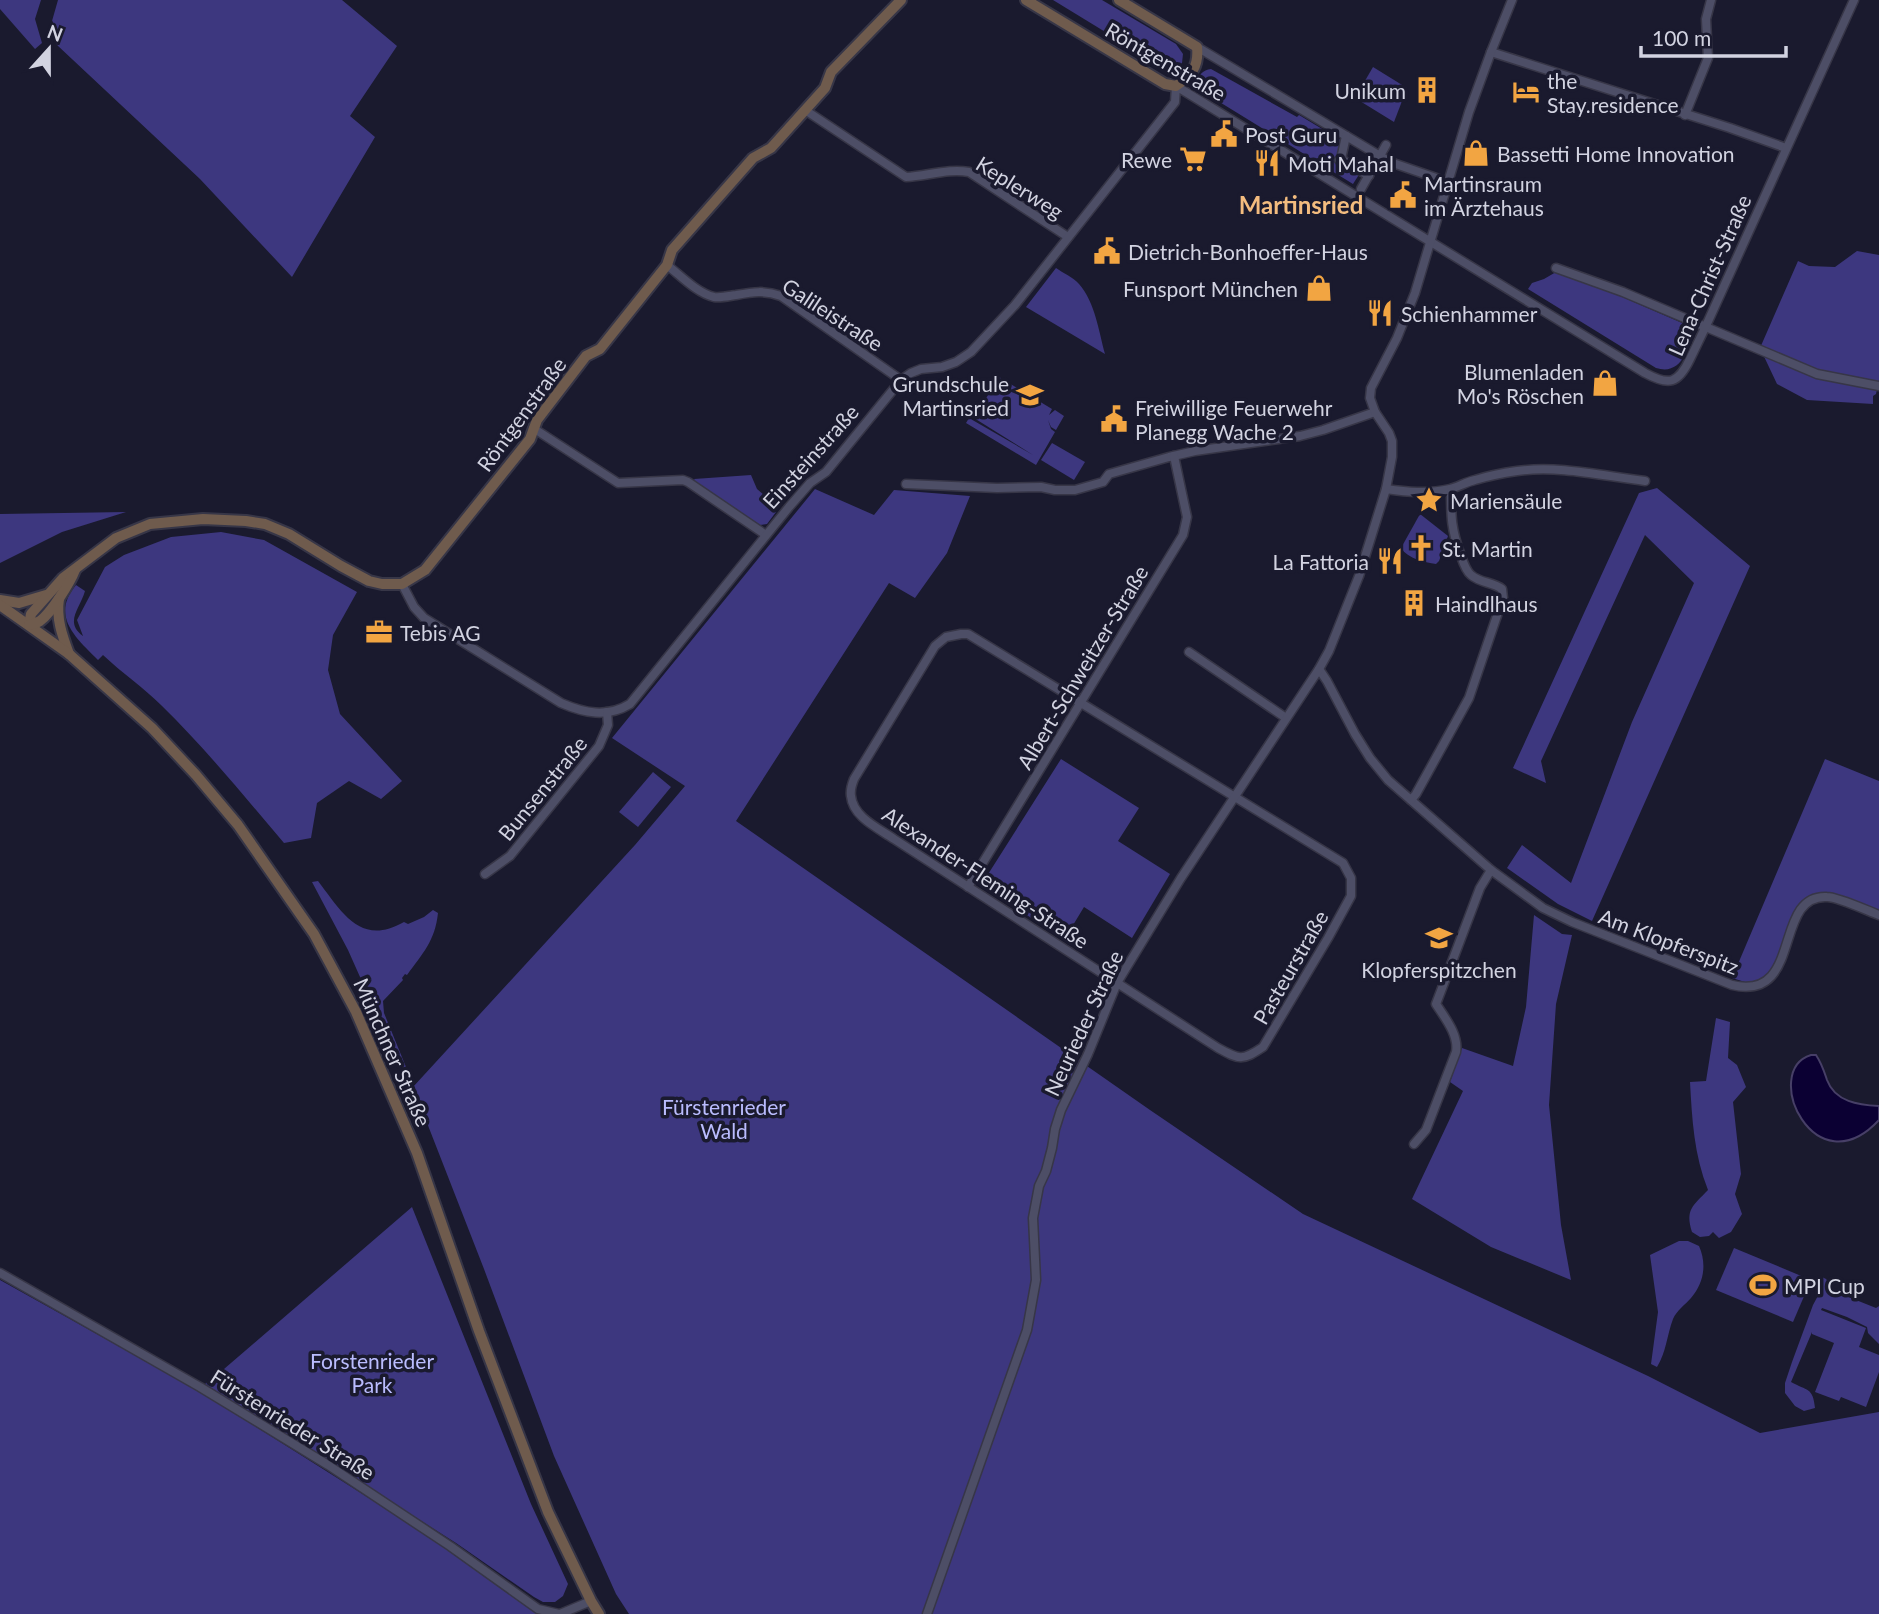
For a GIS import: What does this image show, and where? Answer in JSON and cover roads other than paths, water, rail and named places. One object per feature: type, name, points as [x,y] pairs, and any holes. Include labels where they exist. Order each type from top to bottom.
[{"type":"street","name":"Röntgenstraße","points":[[402,584],[425,570],[440,553],[530,439],[537,421],[586,356],[600,349],[667,265],[671,250],[750,162],[771,148],[825,88],[831,72],[901,0]]},
{"type":"street","name":"Röntgenstraße","points":[[1026,0],[1165,84],[1176,86],[1430,242]]},
{"type":"street","points":[[1119,0],[1302,110],[1318,123],[1390,162],[1426,174],[1444,184]]},
{"type":"street","points":[[906,484],[1075,490],[1103,482],[1109,474],[1174,456],[1300,436],[1375,412],[1370,398],[1371,388],[1406,318],[1430,242],[1444,184],[1491,52],[1513,0]]},
{"type":"street","points":[[1685,114],[1708,58],[1706,19],[1711,0]]},
{"type":"street","name":"Lena-Christ-Straße","points":[[1430,242],[1645,373],[1664,381],[1675,379],[1683,374],[1705,328],[1854,0]]},
{"type":"street","points":[[901,380],[921,369],[942,367],[956,362],[971,352],[1015,305],[1175,102],[1176,86],[1185,80],[1198,59],[1197,47]]},
{"type":"street","points":[[1491,52],[1786,148]]},
{"type":"street","name":"Keplerweg","points":[[805,110],[906,177],[958,170],[969,172],[1068,237]]},
{"type":"street","points":[[1339,118],[1340,160],[1369,176]]},
{"type":"street","points":[[1362,189],[1386,145]]},
{"type":"street","points":[[1415,171],[1419,159]]},
{"type":"street","points":[[1426,174],[1430,163]]},
{"type":"street","name":"Galileistraße","points":[[667,265],[711,296],[757,291],[780,296],[901,380]]},
{"type":"street","points":[[1556,268],[1615,289],[1817,374],[1879,386]]},
{"type":"street","name":"Einsteinstraße","points":[[607,712],[623,708],[635,700],[766,535],[810,483],[826,472],[901,380]]},
{"type":"street","name":"Neurieder Straße","points":[[928,1614],[1027,1330],[1036,1280],[1033,1218],[1039,1186],[1061,1110],[1088,1054],[1117,983],[1181,878],[1329,651],[1356,586],[1386,489],[1392,441],[1375,412]]},
{"type":"street","points":[[533,428],[618,483],[688,482],[766,535]]},
{"type":"street","name":"Albert-Schweitzer-Straße","points":[[968,887],[1183,535],[1187,517],[1174,456]]},
{"type":"street","points":[[1386,489],[1427,493],[1520,471],[1550,470],[1645,481]]},
{"type":"street","points":[[1411,800],[1469,698],[1503,598],[1502,589],[1495,583],[1479,580],[1470,574],[1464,564],[1453,534],[1451,489]]},
{"type":"street","points":[[29,625],[40,621],[54,596],[70,582],[83,561],[116,538],[150,524],[203,519],[265,524],[281,530],[369,581],[402,584],[414,607],[424,618],[561,703],[586,712],[607,712]]},
{"type":"street","points":[[0,602],[19,603],[54,596]]},
{"type":"street","points":[[54,596],[69,654]]},
{"type":"street","name":"Münchner Straße","points":[[0,602],[69,654],[152,728],[238,825],[314,934],[356,1012],[412,1140],[479,1331],[548,1512],[599,1614]]},
{"type":"street","name":"Alexander-Fleming-Straße","points":[[1117,983],[876,827],[857,811],[850,794],[853,779],[935,646],[946,637],[968,634],[1235,797]]},
{"type":"street","points":[[1189,652],[1286,718]]},
{"type":"street","name":"Am Klopferspitz","points":[[1319,669],[1355,734],[1388,780],[1491,870],[1543,908],[1572,922],[1720,981],[1742,988],[1755,988],[1773,975],[1796,916],[1811,900],[1828,897],[1879,915]]},
{"type":"street","name":"Bunsenstraße","points":[[485,874],[510,856],[600,744],[608,725],[607,712]]},
{"type":"street","name":"Pasteurstraße","points":[[1117,983],[1234,1056],[1248,1058],[1263,1047],[1351,896],[1351,878],[1343,863],[1235,797]]},
{"type":"street","points":[[1415,1144],[1426,1130],[1456,1052],[1455,1037],[1436,1004],[1480,888],[1491,870]]},
{"type":"street","name":"Fürstenrieder Straße","points":[[0,1273],[317,1457],[424,1527],[538,1609],[560,1614],[591,1601]]},
{"type":"place","name":"Unikum","points":[[1427,90]]},
{"type":"place","name":"the Stay.residence","points":[[1526,92]]},
{"type":"place","name":"Post Guru","points":[[1224,134]]},
{"type":"place","name":"Bassetti Home Innovation","points":[[1476,153]]},
{"type":"place","name":"Rewe","points":[[1193,159]]},
{"type":"place","name":"Moti Mahal","points":[[1267,163]]},
{"type":"place","name":"Martinsraum im Ärztehaus","points":[[1403,195]]},
{"type":"place","name":"Dietrich-Bonhoeffer-Haus","points":[[1107,251]]},
{"type":"place","name":"Funsport München","points":[[1319,288]]},
{"type":"place","name":"Schienhammer","points":[[1380,313]]},
{"type":"place","name":"Blumenladen Mo's Röschen","points":[[1605,383]]},
{"type":"place","name":"Grundschule Martinsried","points":[[1030,395]]},
{"type":"place","name":"Freiwillige Feuerwehr Planegg Wache 2","points":[[1114,419]]},
{"type":"place","name":"Mariensäule","points":[[1429,500]]},
{"type":"place","name":"St. Martin","points":[[1421,548]]},
{"type":"place","name":"La Fattoria","points":[[1390,561]]},
{"type":"place","name":"Haindlhaus","points":[[1414,603]]},
{"type":"place","name":"Tebis AG","points":[[379,632]]},
{"type":"place","name":"Klopferspitzchen","points":[[1439,938]]},
{"type":"place","name":"MPI Cup","points":[[1763,1285]]},
{"type":"district","name":"Martinsried","points":[[1301,204]]},
{"type":"park label","name":"Fürstenrieder Wald","points":[[724,1118]]},
{"type":"park label","name":"Forstenrieder Park","points":[[372,1372]]}]
